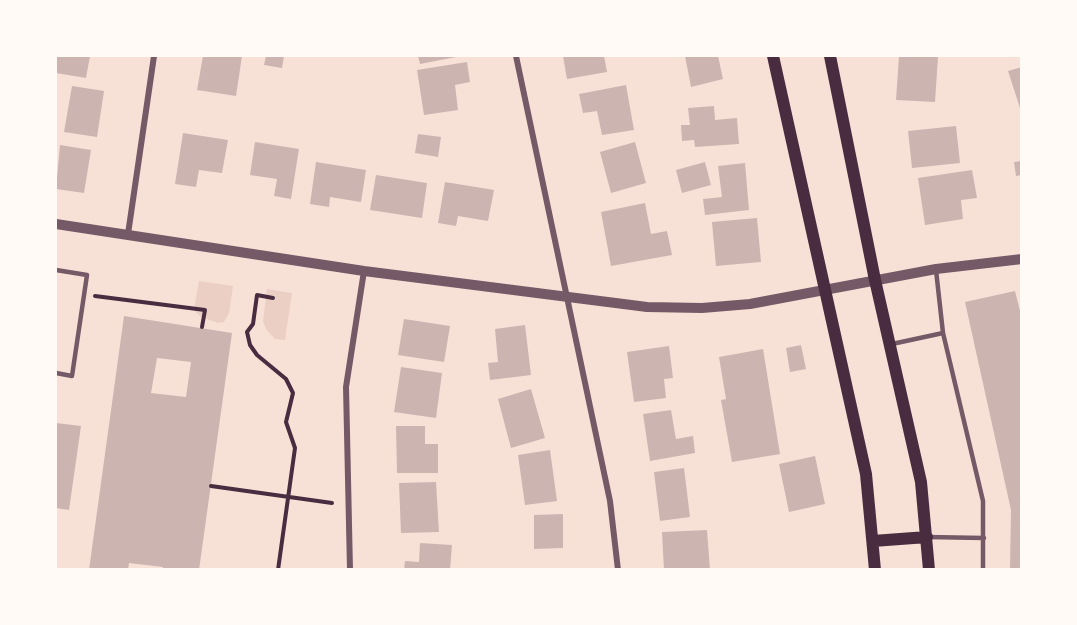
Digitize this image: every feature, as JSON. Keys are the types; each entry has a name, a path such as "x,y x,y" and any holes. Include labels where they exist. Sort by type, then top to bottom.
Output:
{"main road":[{"path":"773,56 823,290 866,474 875,570"},
{"path":"830,56 875,280 921,482 929,570"},
{"path":"873,541 927,537"}],"street":[{"path":"128,234 153,56"},
{"path":"516,56 610,501 618,570"},
{"path":"56,224 364,271 647,307 702,308 750,304 936,269 1022,259"},
{"path":"350,570 346,387 364,271"}],"lane":[{"path":"936,269 943,333 983,501 983,570"},
{"path":"56,270 87,275 72,376 56,373"},
{"path":"890,345 943,333"},
{"path":"927,537 984,538"}],"path":[{"path":"84,295 205,310 202,327"},
{"path":"273,298 257,295 253,324 247,332 250,345 257,355 286,379 293,393 286,422 295,448 278,570"},
{"path":"211,486 332,503"}],"shaded area":[{"path":"199,281 233,286 229,313 224,322 218,323 201,317 194,310"},
{"path":"267,289 292,293 285,340 275,339 266,329 263,321"}],"building":[{"path":"56,56 90,56 86,78 56,73"},
{"path":"203,56 242,56 236,96 197,90"},
{"path":"266,56 284,56 282,68 264,65"},
{"path":"418,56 455,56 456,57 420,64"},
{"path":"563,56 604,56 607,72 567,79"},
{"path":"685,56 718,56 723,79 691,87"},
{"path":"899,56 938,57 935,102 896,100"},
{"path":"467,62 470,82 455,85 458,110 424,115 417,70"},
{"path":"1022,67 1022,111 1021,111 1008,71"},
{"path":"626,85 634,130 602,135 597,111 583,113 579,94"},
{"path":"72,86 104,91 97,137 64,132"},
{"path":"714,106 715,120 737,118 739,144 695,147 694,140 682,141 681,125 690,125 688,108"},
{"path":"956,126 960,163 912,168 908,131"},
{"path":"183,133 228,140 222,173 199,170 196,187 175,184"},
{"path":"418,134 441,137 438,157 415,153"},
{"path":"255,142 299,149 291,199 274,196 277,179 250,175"},
{"path":"635,142 646,183 611,193 600,152"},
{"path":"60,145 91,150 84,193 56,189"},
{"path":"1022,161 1022,175 1016,176 1014,162"},
{"path":"316,162 366,170 361,202 330,197 329,207 310,204"},
{"path":"705,162 711,185 682,193 676,170"},
{"path":"745,163 749,210 705,215 703,199 722,197 718,166"},
{"path":"972,170 977,198 961,200 963,219 925,225 918,178"},
{"path":"376,175 427,183 422,218 370,210"},
{"path":"445,182 494,190 488,221 458,216 456,226 438,223"},
{"path":"645,203 651,234 667,231 672,255 611,266 601,212"},
{"path":"757,218 761,262 716,266 712,222"},
{"path":"1015,291 1022,319 1022,570 1010,570 1011,510 965,302"},
{"path":"124,316 232,333 199,570 162,570 163,567 129,563 128,570 89,570","holes":["157,358 191,362 186,397 151,393"]},
{"path":"404,319 450,326 444,362 398,355"},
{"path":"525,325 531,375 490,380 488,363 498,362 495,329"},
{"path":"801,345 806,369 790,372 786,348"},
{"path":"669,346 673,378 664,379 666,398 634,402 627,352"},
{"path":"763,349 780,454 732,462 721,400 726,399 719,357"},
{"path":"401,367 442,373 436,418 394,412"},
{"path":"531,389 545,438 511,448 498,399"},
{"path":"671,410 676,439 693,436 695,453 650,461 643,414"},
{"path":"56,423 81,426 69,510 56,508"},
{"path":"396,426 425,426 425,444 438,444 438,473 397,473"},
{"path":"550,450 557,501 525,505 518,455"},
{"path":"815,456 825,504 789,512 779,464"},
{"path":"684,468 690,517 660,521 654,472"},
{"path":"436,482 439,532 401,533 399,483"},
{"path":"563,514 563,548 534,549 534,515"},
{"path":"707,530 710,570 664,570 662,532"},
{"path":"420,543 452,545 450,570 404,570 405,561 419,562"}]}
